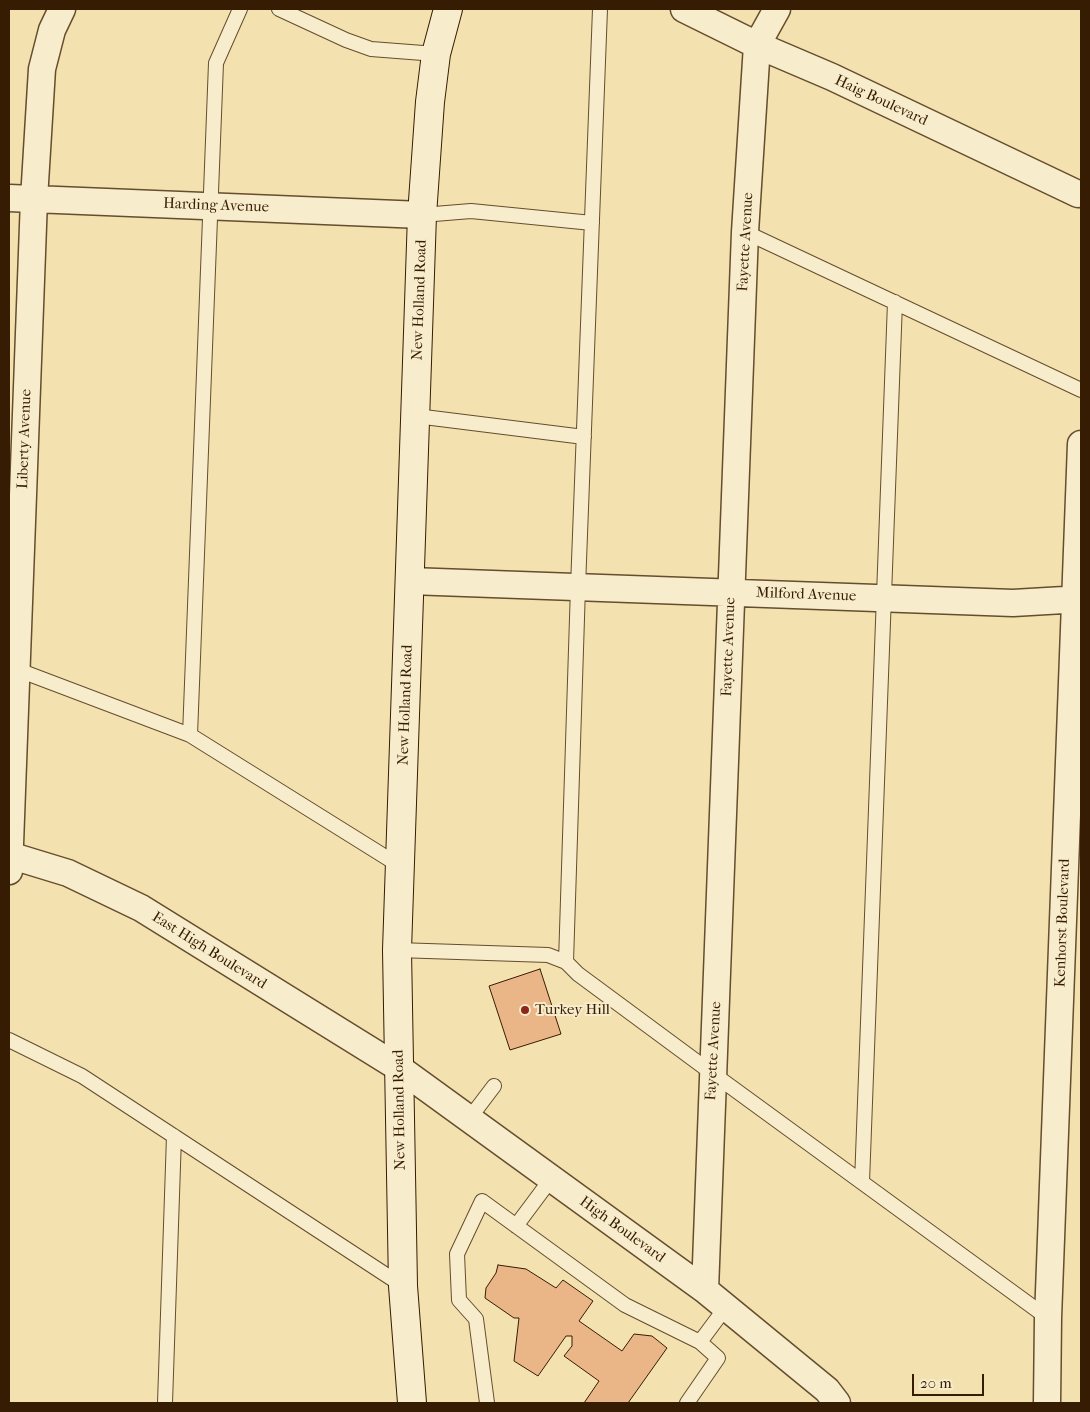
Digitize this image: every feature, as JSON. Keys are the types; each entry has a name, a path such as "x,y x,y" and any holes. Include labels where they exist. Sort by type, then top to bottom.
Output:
{"main road":[{"name":"New Holland Road","path":"412,1403 403,1286 397,950 422,215 430,102 436,54 448,9"}],"street":[{"name":"Liberty Avenue","path":"9,861 21,198 42,69 52,30 62,9"},
{"name":"Haig Boulevard","path":"684,9 832,77 1080,198"},
{"name":"Fayette Avenue","path":"704,1290 745,232 757,44 777,9"},
{"name":"Harding Avenue","path":"21,198 422,215"},
{"name":"Kenhorst Boulevard","path":"1048,1403 1048,1318 1070,1050 1081,444"},
{"name":"Milford Avenue","path":"410,580 1013,603 1078,600"},
{"name":"East High Boulevard","path":"9,861 68,873 141,908 399,1068"},
{"name":"High Boulevard","path":"399,1068 704,1290 827,1390 837,1403"}],"lane":[{"path":"190,735 209,205 216,63 240,9"},
{"path":"279,9 346,40 371,49 436,54"},
{"path":"566,962 600,9"},
{"path":"422,215 471,211 592,223"},
{"path":"745,232 1081,390"},
{"path":"862,1182 883,598 896,302"},
{"path":"416,416 584,437"},
{"path":"12,668 190,735 400,866"},
{"path":"397,950 548,955 566,962 578,974 712,1073 1048,1318"},
{"path":"9,1040 82,1076 403,1286"},
{"path":"469,1119 494,1086"},
{"path":"165,1403 174,1136"},
{"path":"516,1226 551,1179"},
{"path":"487,1403 476,1319 460,1300 457,1254 482,1202 625,1304 700,1342 718,1358 687,1403"},
{"path":"700,1342 726,1307"}],"building":[{"name":"Turkey Hill","path":"540,969 561,1034 510,1050 489,986"},
{"path":"498,1265 526,1269 556,1288 563,1280 593,1301 579,1321 622,1351 634,1334 652,1336 667,1348 628,1403 584,1403 599,1381 564,1356 572,1346 572,1336 566,1336 538,1376 514,1361 519,1318 514,1318 485,1298 486,1288 496,1273"}],"place":[{"name":"Turkey Hill","path":"525,1010"}]}
